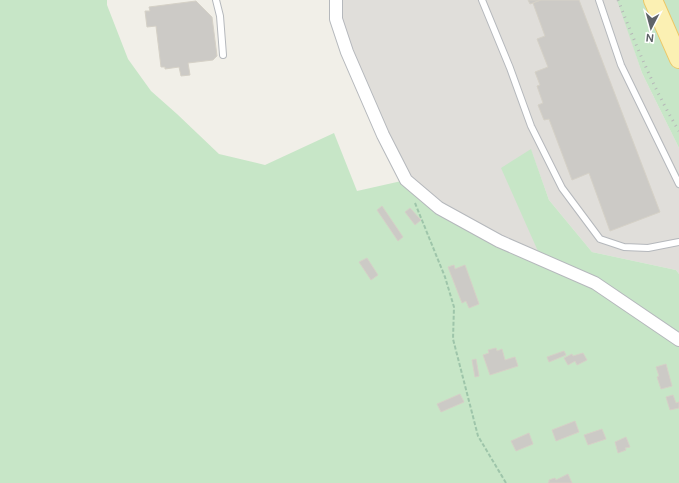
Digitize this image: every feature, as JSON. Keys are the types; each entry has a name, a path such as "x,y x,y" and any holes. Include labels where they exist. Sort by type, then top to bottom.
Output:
{"main road":[{"path":"653,0 679,59"}],"street":[{"path":"336,0 336,19 347,52 383,135 406,180 439,208 499,241 595,283 679,340"}],"lane":[{"path":"216,0 220,16 223,55"},
{"path":"482,0 532,126 562,188 600,238 624,247 648,248 679,242"},
{"path":"599,0 622,65 679,184"}],"path":[{"path":"406,180 445,277 454,306 453,340 478,436 506,483"}],"shaded area":[{"path":"339,0 618,0 642,73 679,148 679,274 676,270 592,252 549,200 531,150 541,259 499,241 406,180 347,52"}],"green space":[{"path":"0,0 107,0 107,5 128,59 151,91 219,154 265,165 334,133 357,191 406,180 439,208 541,258 501,168 531,149 549,200 592,252 676,270 679,274 679,483 0,483"},
{"path":"617,0 679,0 679,148 642,73"}],"building":[{"path":"528,0 541,0 530,4"},
{"path":"541,0 579,0 660,212 610,231 589,173 572,180 549,119 544,120 538,105 543,103 537,86 540,85 535,72 548,67 537,39 545,36 533,3"},
{"path":"196,1 212,17 217,56 213,60 188,63 190,75 181,76 179,67 165,69 165,67 161,67 156,26 147,27 145,11 150,11 149,7"},
{"path":"382,206 403,237 398,241 377,210"},
{"path":"410,208 421,220 415,225 405,212"},
{"path":"367,258 378,275 371,280 359,262"},
{"path":"454,265 455,269 465,265 479,304 469,308 466,301 462,303 448,267"},
{"path":"496,348 497,351 502,349 505,360 515,357 518,366 490,375 483,355 489,353 488,350"},
{"path":"564,351 566,355 549,362 547,357"},
{"path":"583,353 587,360 577,365 575,361 568,365 564,358 572,354 573,356"},
{"path":"476,359 479,376 475,377 472,360"},
{"path":"666,364 672,386 661,389 657,377 659,376 656,367"},
{"path":"460,394 464,402 441,412 437,404"},
{"path":"673,395 676,403 679,402 679,408 670,410 666,397"},
{"path":"575,421 579,432 556,441 552,430"},
{"path":"602,429 606,439 588,445 584,435"},
{"path":"529,433 533,444 516,451 511,441"},
{"path":"626,437 630,447 625,448 626,450 618,453 615,442"},
{"path":"568,474 572,483 548,483 549,480 555,478 556,480"}],"railway":[{"path":"618,0 653,83 679,131"}]}
